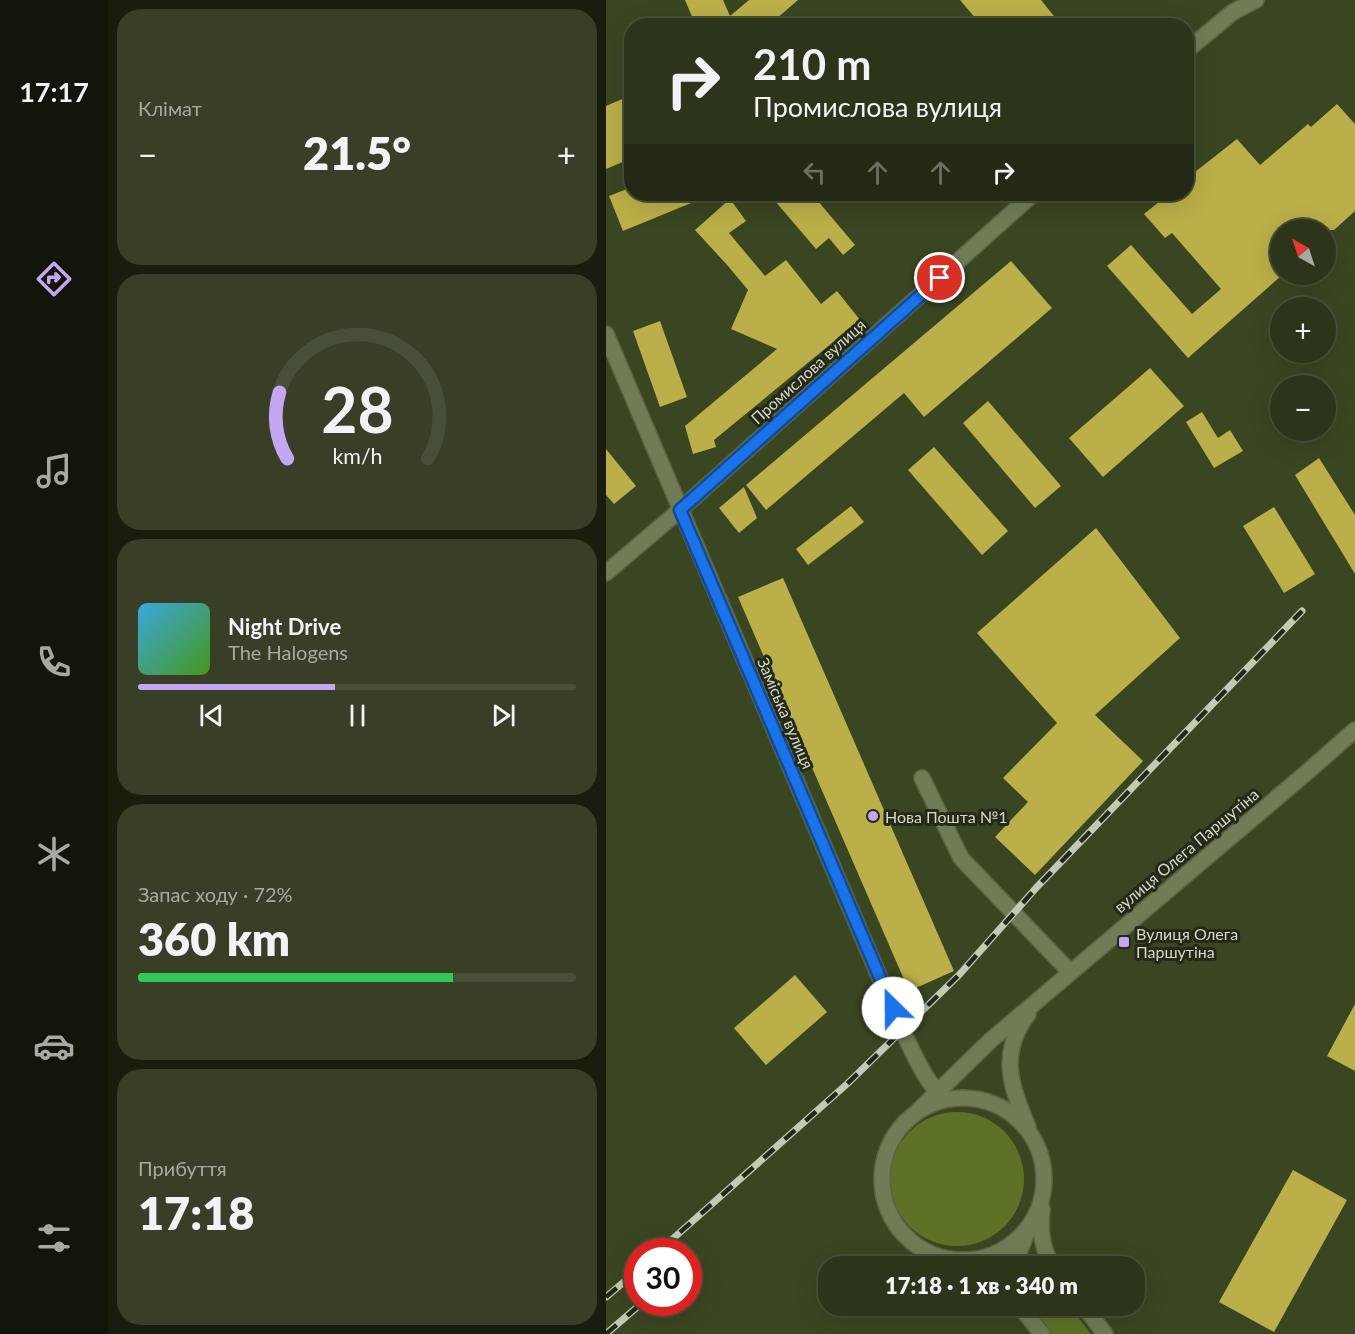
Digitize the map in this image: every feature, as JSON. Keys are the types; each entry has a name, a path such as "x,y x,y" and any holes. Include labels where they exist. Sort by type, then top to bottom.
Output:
{"street":[{"path":"1194,44 1233,12 1256,0"},
{"name":"Промислова вулиця","path":"606,573 680,510 1025,201"},
{"name":"Заміська вулиця","path":"606,334 902,1030 918,1062 941,1095"},
{"name":"вулиця Олега Паршутіна","path":"941,1095 991,1040 1355,730"},
{"path":"922,778 962,858 1070,972"},
{"name":"вулиця Олега Паршутіна","path":"1034,1140 1012,1084 1010,1060 1013,1042 1022,1022 1040,997"},
{"path":"938,1256 918,1247 903,1234 887,1210 881,1181 886,1151 902,1126 919,1110 941,1095 969,1098 995,1105 1017,1119 1034,1140 1041,1156 1044,1183 1041,1228 1048,1256"},
{"path":"1018,1256 1041,1200 1044,1183"},
{"path":"989,1256 1017,1239 1030,1225"},
{"path":"1028,1316 1042,1334"},
{"path":"1091,1316 1105,1334"}],"green space":[{"path":"957,1112 982,1118 1004,1132 1018,1154 1024,1179 1018,1204 1004,1226 982,1240 957,1246 932,1240 910,1226 896,1204 890,1179 896,1154 910,1132 932,1118"},
{"path":"1036,1316 1077,1316 1091,1334 1050,1334"}],"building":[{"path":"685,0 723,0 730,16 749,0 798,0 777,18 693,18"},
{"path":"960,0 1041,0 1056,18 975,18"},
{"path":"624,98 624,161 606,169 606,106"},
{"path":"1337,104 1355,124 1355,211 1336,228 1336,219 1270,219 1271,285 1188,358 1107,266 1131,245 1192,314 1221,289 1172,233 1165,238 1144,214 1160,201 1194,201 1194,173 1237,139 1260,165 1308,124 1311,127"},
{"path":"624,190 624,201 696,201 623,231 609,196"},
{"path":"728,201 731,201 746,221 729,233 765,276 786,260 821,304 837,291 860,320 714,440 716,447 693,454 685,426 777,349 731,329 748,290 695,230"},
{"path":"775,201 818,201 855,245 843,255 829,238 816,249"},
{"path":"1011,261 1052,308 924,417 904,393 766,510 746,485"},
{"path":"660,321 687,397 660,407 633,331"},
{"path":"1150,368 1184,406 1103,477 1069,438"},
{"path":"988,401 1061,486 1035,508 963,423"},
{"path":"1202,412 1218,438 1230,430 1243,451 1214,468 1186,422"},
{"path":"934,447 1008,531 982,555 908,470"},
{"path":"606,449 636,486 614,504 606,495"},
{"path":"1319,458 1355,515 1355,574 1295,475"},
{"path":"744,487 757,518 739,533 719,508"},
{"path":"851,506 864,522 808,565 796,549"},
{"path":"1274,507 1315,574 1284,593 1243,526"},
{"path":"1096,528 1180,638 1095,715 1143,761 1035,875 995,837 1028,802 1003,778 1057,723 977,633"},
{"path":"783,578 954,971 909,991 738,597"},
{"path":"795,975 827,1012 766,1065 734,1028"},
{"path":"1355,1004 1355,1071 1327,1056"},
{"path":"1293,1170 1347,1200 1274,1332 1219,1302"}],"railway":[{"path":"674,1238 847,1084 959,975 1036,888 1302,611"},
{"path":"606,1297 624,1282"},
{"path":"606,1334 627,1316"}],"place":[{"name":"Нова Пошта №1","path":"873,816"},
{"name":"Вулиця Олега Паршутіна","path":"1124,942"}],"route":[{"path":"893,1008 680,510 940,278"}]}
